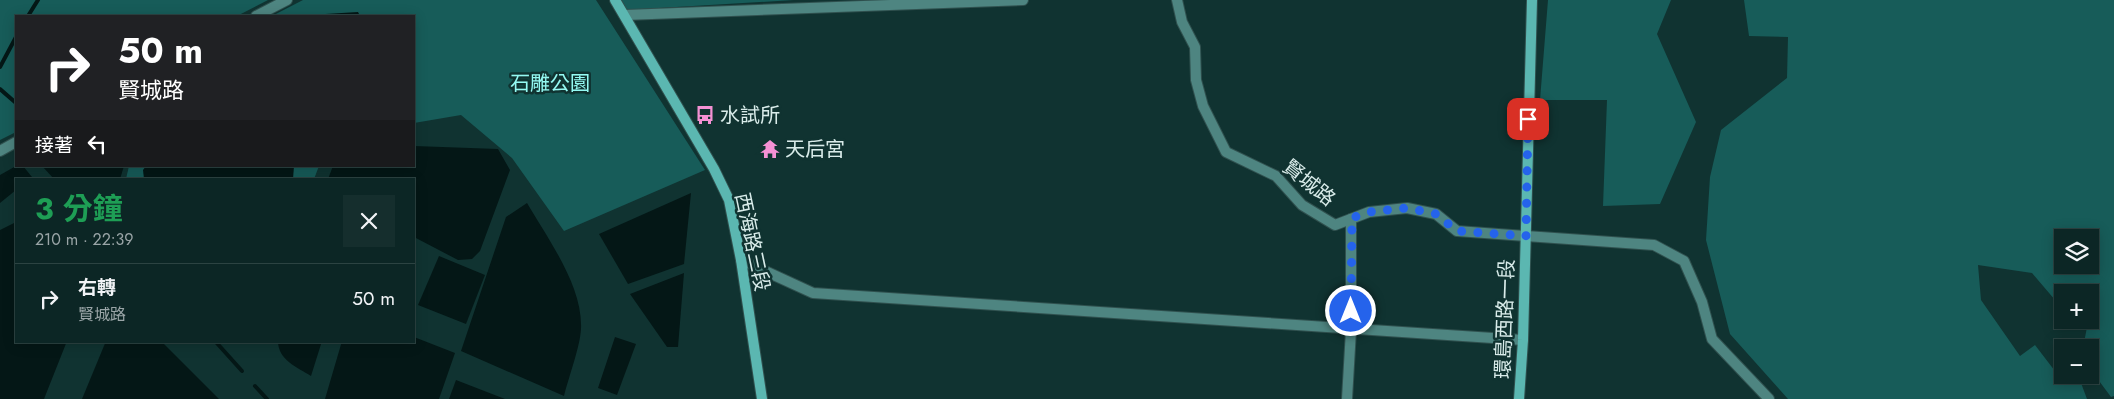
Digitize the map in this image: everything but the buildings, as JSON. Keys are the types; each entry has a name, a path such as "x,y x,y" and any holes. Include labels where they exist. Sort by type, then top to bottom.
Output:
{"main road":[{"name":"西海路三段","path":"615,0 714,169 729,200 741,260 762,399"},
{"name":"環島西路一段","path":"1519,399 1523,340 1532,0"}],"street":[{"path":"258,15 287,0"},
{"path":"625,15 1023,0"},
{"name":"賢城路","path":"1177,0 1182,22 1195,47 1196,80 1202,106 1226,152 1276,176 1302,205 1334,225 1369,212 1407,208 1436,214 1457,231 1654,245 1684,261 1702,302 1712,339 1769,399"},
{"path":"0,151 15,143"},
{"path":"1347,399 1351,330 1352,218"},
{"path":"741,260 813,293 1523,340"}],"green space":[{"path":"0,0 268,0 239,15 15,15 15,132 0,140"},
{"name":"石雕公園","path":"303,0 596,0 705,170 564,231 512,158 461,115 415,123 415,15 274,15"},
{"path":"619,0 794,0 626,10"},
{"path":"1548,0 1671,0 1657,34 1696,122 1660,204 1603,206 1607,100 1540,100"},
{"path":"1744,0 2114,0 2114,396 2111,397 2099,381 2099,339 2085,339 2087,329 2099,329 2099,284 2054,284 2054,299 2032,273 1978,265 1981,300 2020,356 2035,345 2054,370 2054,384 2081,384 2087,399 1788,399 1730,334 1706,240 1710,177 1721,130 1787,78 1788,37 1749,36"},
{"path":"129,167 319,167 314,178 126,178"}],"shaded area":[{"path":"358,12 360,15 309,15"},
{"path":"415,146 498,149 510,170 480,251 472,259 458,260 415,238 415,178 328,178 333,167 415,167"},
{"path":"15,167 24,167 32,177 15,178 15,191 0,203 0,175"},
{"path":"43,167 124,167 120,178 53,178"},
{"path":"145,167 294,167 293,178 144,178 143,170"},
{"path":"691,193 684,264 628,284 599,234"},
{"path":"527,203 563,263 576,296 580,313 580,336 564,396 461,351 506,217"},
{"path":"15,222 15,343 66,343 44,399 0,399 0,230"},
{"path":"439,256 485,275 466,324 418,305"},
{"path":"684,273 678,347 667,347 630,294"},
{"path":"415,337 455,353 439,399 325,399 341,343 415,343"},
{"path":"615,337 636,344 617,395 598,388"},
{"path":"105,343 163,343 219,399 82,399"},
{"path":"278,343 321,343 311,376 289,362 279,348"},
{"path":"456,380 505,399 449,399"}],"waterway":[{"path":"29,15 38,0"},
{"path":"0,67 15,39"},
{"path":"0,89 15,102"},
{"path":"217,343 242,371"},
{"path":"255,386 267,399"}],"place":[{"name":"水試所","path":"705,115"},
{"name":"天后宮","path":"770,149"}],"route":[{"path":"1351,311 1352,218 1369,212 1407,208 1436,214 1457,231 1526,236 1528,119"}]}
